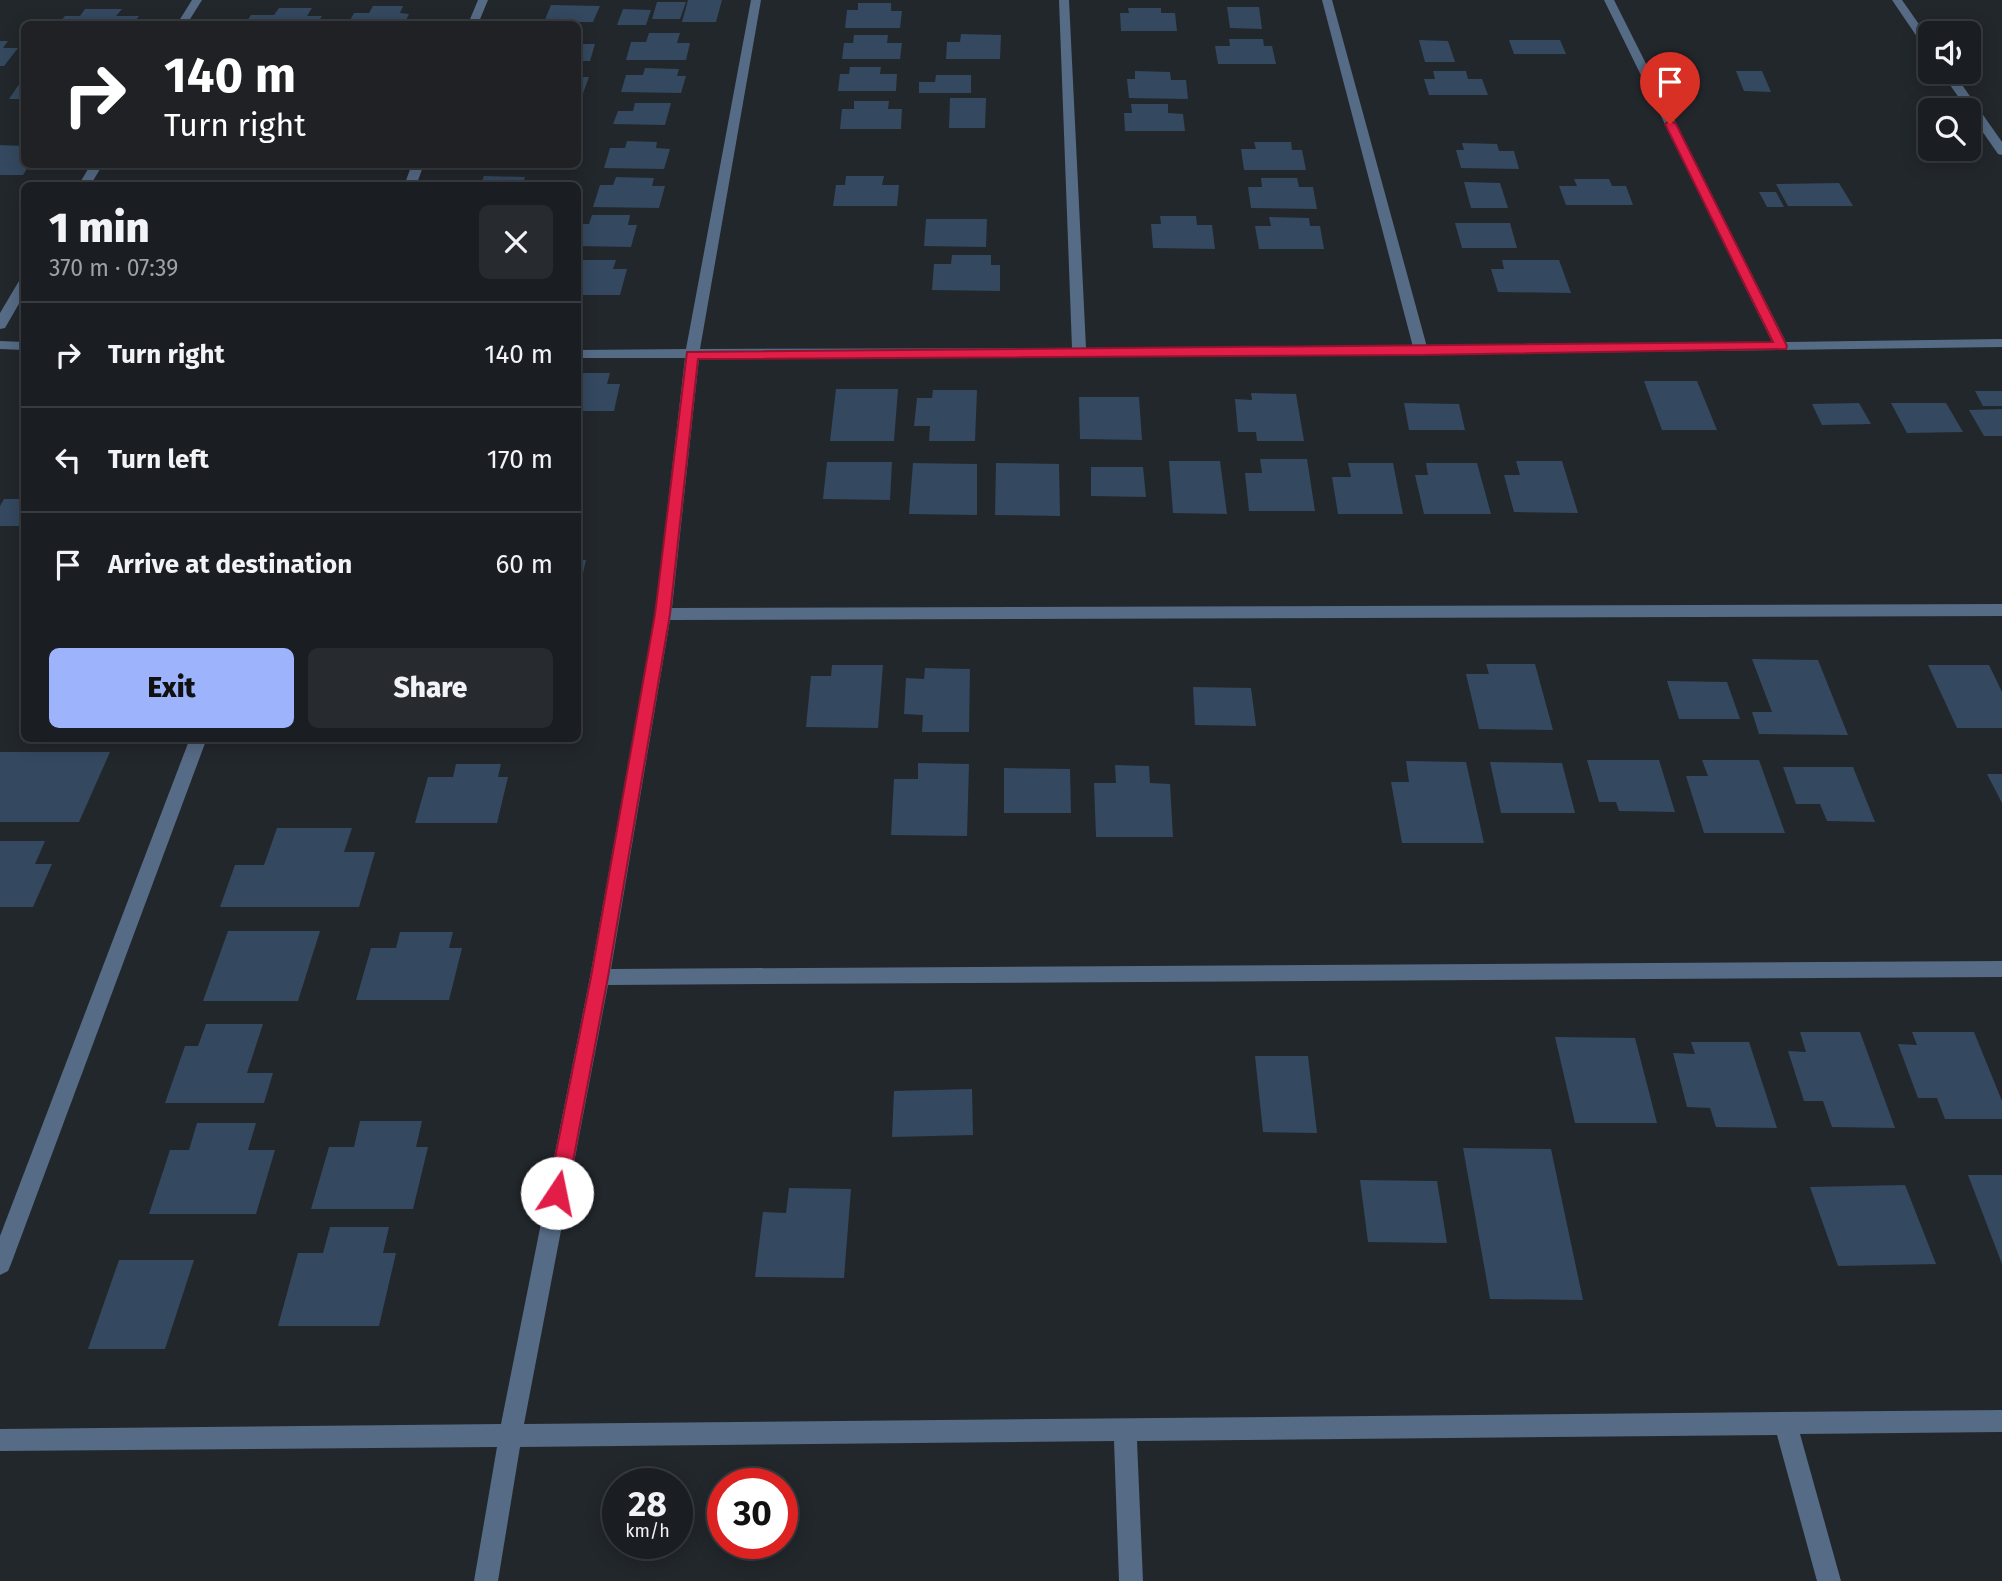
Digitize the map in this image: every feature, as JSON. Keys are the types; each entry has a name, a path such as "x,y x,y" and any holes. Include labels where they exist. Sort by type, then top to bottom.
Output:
{"street":[{"path":"184,21 197,0"},
{"path":"474,21 483,0"},
{"path":"486,1581 510,1436 600,977 663,614 692,355 756,0"},
{"path":"1064,0 1079,351"},
{"path":"1327,0 1421,351"},
{"path":"1609,0 1781,346"},
{"path":"1897,0 1918,31"},
{"path":"1955,84 2002,151"},
{"path":"0,325 21,289"},
{"path":"581,354 1421,351 2002,343"},
{"path":"0,345 21,346"},
{"path":"663,614 2002,610"},
{"path":"0,1264 197,742"},
{"path":"600,977 2002,969"},
{"path":"0,1440 2002,1421"},
{"path":"1784,1423 1829,1581"},
{"path":"1125,1429 1131,1581"}],"building":[{"path":"688,0 722,0 716,22 682,22"},
{"path":"657,2 686,2 680,19 652,19"},
{"path":"858,3 891,3 891,11 902,11 900,28 845,28 847,10 858,10"},
{"path":"551,5 600,6 593,22 544,21"},
{"path":"373,6 403,6 400,13 409,14 406,21 350,21 354,13 369,13"},
{"path":"1227,7 1259,7 1262,29 1230,28"},
{"path":"279,8 312,8 307,16 322,16 319,21 247,21 251,15 274,15"},
{"path":"1128,8 1161,8 1161,13 1175,13 1177,31 1121,31 1120,13 1129,13"},
{"path":"85,9 122,9 116,16 139,16 135,21 61,21 65,16 80,16"},
{"path":"623,9 651,10 646,25 617,25"},
{"path":"649,33 680,33 677,43 690,43 686,60 626,60 631,42 646,42"},
{"path":"961,34 1001,35 1000,59 946,59 947,42 960,42"},
{"path":"854,35 888,35 887,43 902,43 900,59 842,59 844,43 853,43"},
{"path":"1229,39 1263,39 1264,46 1272,46 1276,64 1218,64 1215,46 1230,46"},
{"path":"1419,40 1448,41 1455,62 1425,62"},
{"path":"1509,40 1560,40 1566,54 1514,54"},
{"path":"0,41 8,41 3,48 18,48 4,66 0,66"},
{"path":"581,44 595,44 590,61 581,61"},
{"path":"850,67 881,67 880,74 897,74 896,91 838,91 840,74 849,74"},
{"path":"645,68 679,69 677,76 686,76 681,93 621,92 626,75 643,75"},
{"path":"1135,71 1170,72 1171,80 1186,80 1188,99 1129,98 1127,79 1135,79"},
{"path":"1433,71 1466,71 1468,79 1482,79 1488,95 1429,95 1424,79 1435,79"},
{"path":"1736,71 1762,71 1771,92 1744,91"},
{"path":"936,75 971,75 971,93 919,93 919,82 935,82"},
{"path":"581,77 589,77 582,96"},
{"path":"21,81 21,99 9,99"},
{"path":"950,98 986,98 985,128 949,128"},
{"path":"854,101 889,101 888,109 902,109 901,129 840,129 842,109 854,109"},
{"path":"635,103 671,103 665,125 613,124 618,111 633,111"},
{"path":"1131,104 1168,104 1168,113 1183,114 1185,131 1125,131 1124,113 1132,113"},
{"path":"627,141 657,142 656,148 670,149 664,169 604,168 610,148 625,148"},
{"path":"1254,142 1291,142 1292,150 1302,150 1306,170 1244,170 1241,149 1256,149"},
{"path":"1462,143 1497,144 1499,151 1514,151 1519,169 1461,168 1456,150 1464,150"},
{"path":"0,145 21,146 21,168 27,168 23,175 0,175"},
{"path":"484,176 525,177 523,182 482,182"},
{"path":"846,176 884,176 882,185 899,185 897,206 833,206 836,185 845,185"},
{"path":"616,177 654,178 652,186 665,186 659,208 593,207 600,185 613,185"},
{"path":"1261,178 1297,178 1299,187 1313,187 1317,209 1251,208 1248,187 1262,187"},
{"path":"1574,179 1609,179 1612,186 1626,186 1633,205 1566,205 1559,186 1577,186"},
{"path":"286,180 322,180 321,182 285,182"},
{"path":"1464,182 1500,183 1508,208 1471,208"},
{"path":"1839,183 1853,206 1788,206 1776,184"},
{"path":"1759,192 1776,192 1784,207 1767,207"},
{"path":"592,215 630,215 628,225 637,225 631,247 581,246 581,224 589,224"},
{"path":"1160,216 1196,216 1197,225 1212,225 1215,249 1153,248 1151,224 1161,224"},
{"path":"1269,217 1309,218 1310,226 1320,226 1324,249 1259,249 1255,226 1271,226"},
{"path":"926,219 987,219 986,247 924,246"},
{"path":"1455,223 1510,223 1517,248 1462,248"},
{"path":"952,255 991,255 991,265 1000,265 1000,291 932,290 934,264 951,264"},
{"path":"581,260 616,260 613,269 627,269 620,295 581,295"},
{"path":"1502,260 1559,260 1571,293 1498,292 1491,269 1504,269"},
{"path":"581,373 610,373 607,384 620,384 614,411 581,411"},
{"path":"1644,381 1697,381 1717,430 1662,430"},
{"path":"836,389 898,389 894,441 830,441"},
{"path":"933,390 977,390 975,441 929,441 930,426 914,426 917,398 932,398"},
{"path":"1975,391 2002,391 2002,406 1983,406"},
{"path":"1251,393 1296,394 1304,441 1257,441 1256,432 1238,432 1235,399 1252,400"},
{"path":"1079,397 1139,397 1142,440 1080,439"},
{"path":"1404,403 1459,404 1465,430 1409,430"},
{"path":"1859,403 1871,424 1822,425 1812,404"},
{"path":"1891,403 1946,403 1963,432 1907,433"},
{"path":"2002,409 2002,436 1984,436 1969,410"},
{"path":"1260,459 1307,459 1315,511 1249,511 1245,473 1262,473"},
{"path":"1169,461 1220,461 1227,514 1173,513"},
{"path":"1516,461 1562,461 1578,513 1514,512 1504,475 1520,475"},
{"path":"827,462 892,462 890,500 823,499"},
{"path":"913,463 977,464 977,515 909,514"},
{"path":"996,463 1059,464 1060,516 995,515"},
{"path":"1348,463 1393,463 1403,514 1338,514 1332,477 1351,477"},
{"path":"1426,463 1477,463 1491,514 1424,514 1415,475 1428,475"},
{"path":"1091,467 1143,467 1146,497 1091,496"},
{"path":"4,499 21,499 21,526 0,526 0,506"},
{"path":"581,560 586,560 581,582"},
{"path":"1752,659 1818,660 1848,735 1759,734 1752,712 1772,712"},
{"path":"1486,664 1535,664 1553,730 1479,729 1466,674 1489,674"},
{"path":"832,665 883,665 878,728 806,727 811,676 831,676"},
{"path":"1928,665 1989,665 2002,692 2002,728 1957,728"},
{"path":"925,668 970,669 969,732 922,732 923,715 904,714 906,678 924,679"},
{"path":"1667,681 1727,682 1740,719 1679,719"},
{"path":"1193,687 1251,688 1256,726 1195,725"},
{"path":"0,752 110,752 79,822 0,822"},
{"path":"1587,760 1659,760 1675,812 1619,811 1616,802 1599,802"},
{"path":"1702,760 1759,760 1785,833 1704,833 1686,776 1708,776"},
{"path":"1406,761 1466,762 1484,843 1402,843 1391,782 1409,782"},
{"path":"1490,762 1562,763 1575,813 1501,813"},
{"path":"918,763 969,764 967,836 891,835 894,779 918,779"},
{"path":"456,764 501,764 498,777 508,777 497,823 415,823 428,777 453,777"},
{"path":"1115,765 1149,766 1150,783 1170,784 1173,837 1096,837 1094,783 1116,783"},
{"path":"1783,767 1853,767 1875,822 1827,821 1820,804 1796,804"},
{"path":"1004,768 1070,769 1071,813 1004,813"},
{"path":"1987,774 2002,774 2002,803"},
{"path":"277,828 352,828 344,852 375,852 359,907 220,907 235,865 264,865"},
{"path":"0,841 45,841 35,864 52,864 33,907 0,907"},
{"path":"228,931 320,931 298,1001 203,1001"},
{"path":"400,932 453,932 449,948 462,948 449,1000 356,1000 371,948 396,948"},
{"path":"206,1024 263,1024 247,1073 273,1073 264,1103 165,1103 185,1046 198,1046"},
{"path":"1800,1032 1860,1032 1895,1128 1832,1127 1823,1101 1804,1101 1788,1051 1806,1052"},
{"path":"1912,1032 1974,1032 2002,1101 2002,1119 1945,1119 1937,1098 1918,1098 1898,1044 1917,1045"},
{"path":"1555,1037 1635,1038 1657,1123 1575,1123"},
{"path":"1691,1042 1749,1042 1777,1128 1716,1127 1710,1108 1687,1107 1673,1053 1695,1054"},
{"path":"1255,1056 1308,1056 1317,1133 1263,1132"},
{"path":"972,1089 973,1135 892,1137 894,1091"},
{"path":"360,1121 422,1121 416,1147 428,1147 413,1209 311,1209 329,1147 354,1147"},
{"path":"197,1123 256,1123 248,1150 275,1150 256,1214 149,1214 170,1150 189,1150"},
{"path":"1463,1148 1551,1149 1583,1300 1490,1299"},
{"path":"1968,1175 2002,1175 2002,1264"},
{"path":"1360,1180 1437,1181 1447,1243 1368,1242"},
{"path":"1905,1185 1936,1264 1838,1266 1810,1187"},
{"path":"789,1188 851,1189 844,1278 755,1277 763,1212 786,1213"},
{"path":"330,1227 389,1227 383,1253 396,1253 379,1326 278,1326 298,1253 323,1253"},
{"path":"119,1260 194,1260 165,1349 88,1349"}],"route":[{"path":"557,1193 600,977 663,614 692,355 1781,346 1670,124"}]}
